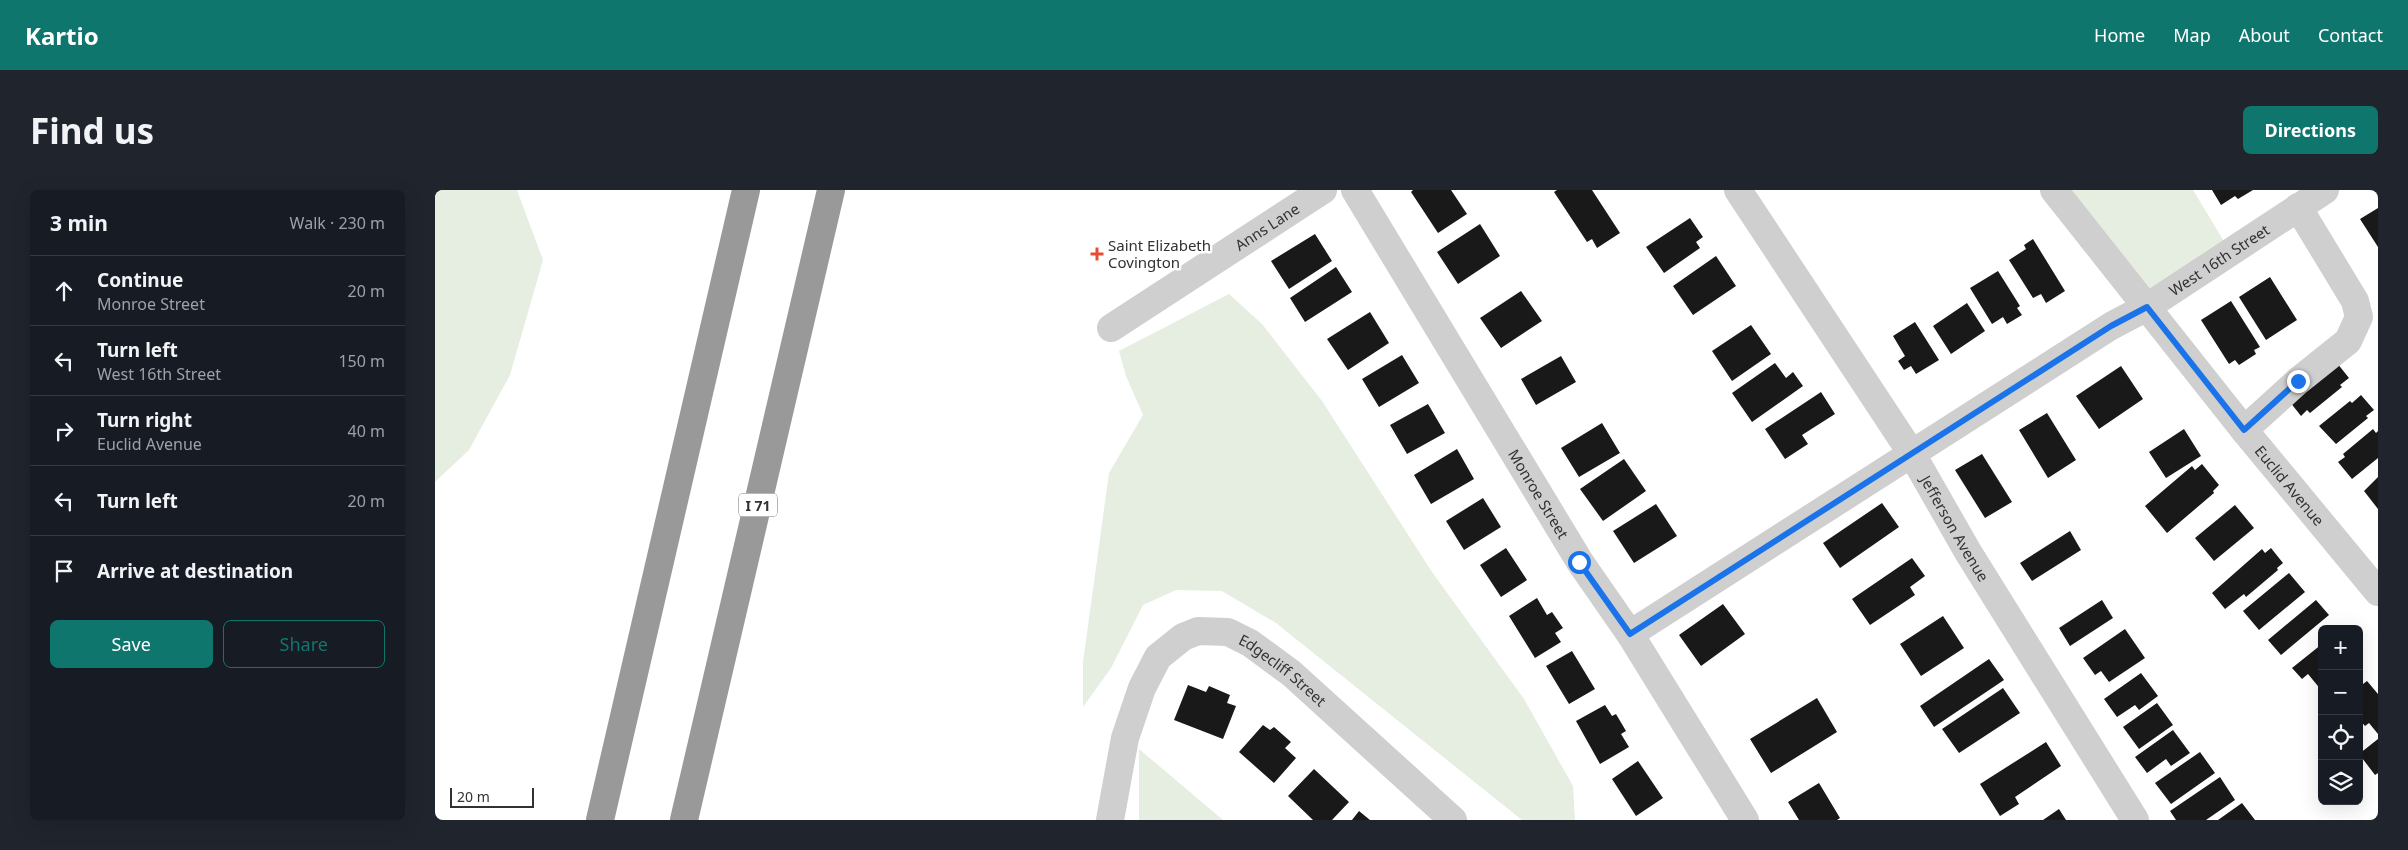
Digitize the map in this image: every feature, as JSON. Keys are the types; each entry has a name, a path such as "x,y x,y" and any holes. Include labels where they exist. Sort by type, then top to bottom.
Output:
{"highway":[{"path":"600,820 746,190"},
{"name":"I 71","path":"684,820 831,190"}],"street":[{"name":"Anns Lane","path":"1111,328 1323,190"},
{"name":"Monroe Street","path":"1355,190 1579,562 1630,634 1745,820"},
{"name":"Jefferson Avenue","path":"1738,190 1913,454 1968,552 2135,820"},
{"name":"Euclid Avenue","path":"2054,190 2244,430 2378,592"},
{"name":"West 16th Street","path":"1630,634 2111,326 2147,307 2325,190"},
{"path":"2244,430 2369,321 2298,207"},
{"name":"Edgecliff Street","path":"1109,820 1125,738 1141,688 1158,657 1183,637 1198,631 1229,632 1251,643 1291,673 1453,820"}],"shaded area":[{"path":"435,190 517,190 543,260 510,375 469,450 435,482"},
{"path":"2054,190 2193,190 2231,253 2147,307"},
{"path":"1229,294 1262,324 1322,401 1432,572 1524,699 1573,786 1575,820 1522,820 1276,623 1222,591 1176,590 1143,605 1111,668 1083,707 1083,662 1109,473 1143,415 1126,376 1119,351"},
{"path":"1139,749 1223,820 1139,820"}],"building":[{"path":"1413,190 1451,190 1467,214 1438,233 1411,192"},
{"path":"1557,190 1592,190 1620,233 1597,248 1592,239 1587,242 1554,192"},
{"path":"2212,190 2253,190 2238,199 2235,196 2221,205"},
{"path":"2378,208 2378,247 2360,219"},
{"path":"1690,218 1703,237 1696,242 1700,248 1664,273 1646,247"},
{"path":"1480,224 1500,256 1458,284 1437,252"},
{"path":"1315,234 1332,261 1289,289 1271,261"},
{"path":"2033,239 2065,291 2046,303 2041,294 2033,298 2009,260 2026,249 2024,245"},
{"path":"1716,256 1736,286 1693,315 1673,286"},
{"path":"1336,267 1352,292 1305,322 1290,298"},
{"path":"1998,271 2020,306 2017,308 2022,315 2007,324 2003,317 1992,324 1970,288"},
{"path":"2270,277 2297,320 2266,340 2239,297"},
{"path":"1521,291 1542,321 1501,348 1480,318"},
{"path":"2231,301 2260,347 2254,350 2256,354 2239,365 2235,360 2229,364 2201,320"},
{"path":"1967,303 1985,331 1951,354 1933,326"},
{"path":"1370,312 1389,343 1348,370 1327,339"},
{"path":"1915,322 1939,360 1916,374 1911,366 1904,370 1898,361 1905,356 1893,336"},
{"path":"1751,325 1771,354 1732,381 1712,351"},
{"path":"1402,355 1419,383 1379,407 1362,379"},
{"path":"1561,356 1576,382 1536,405 1521,379"},
{"path":"1775,363 1786,378 1793,372 1803,386 1752,422 1732,393"},
{"path":"2337,363 2349,378 2340,385 2342,387 2310,413 2307,410 2301,416 2290,402"},
{"path":"2121,366 2143,399 2099,429 2076,396"},
{"path":"1821,392 1835,414 1802,435 1808,444 1785,459 1765,429"},
{"path":"2361,395 2374,410 2366,416 2368,418 2336,444 2319,426 2350,401 2352,403"},
{"path":"1428,404 1445,433 1407,454 1390,425"},
{"path":"2047,413 2076,460 2048,478 2019,430"},
{"path":"1602,423 1620,453 1579,477 1561,448"},
{"path":"2184,429 2201,456 2166,478 2149,452"},
{"path":"2373,429 2376,433 2378,431 2378,458 2352,479 2338,462 2345,457 2343,454"},
{"path":"1457,449 1474,479 1431,504 1414,475"},
{"path":"1982,454 2012,502 1985,518 1955,470"},
{"path":"1624,459 1646,491 1603,521 1580,489"},
{"path":"2202,464 2219,485 2213,491 2214,493 2167,533 2145,506 2192,466 2195,470"},
{"path":"2378,477 2378,509 2364,491"},
{"path":"1483,498 1501,527 1464,550 1446,521"},
{"path":"1882,503 1899,527 1840,568 1823,543"},
{"path":"1656,504 1677,536 1634,563 1613,531"},
{"path":"2235,505 2254,528 2214,561 2195,538"},
{"path":"2070,531 2081,550 2032,581 2020,563"},
{"path":"1506,548 1527,580 1501,597 1480,565"},
{"path":"2271,548 2283,563 2277,568 2278,570 2246,597 2244,594 2225,609 2212,593 2262,549 2265,553"},
{"path":"1912,558 1925,576 1910,587 1915,595 1870,625 1852,599"},
{"path":"2289,573 2305,592 2259,630 2243,611"},
{"path":"1537,598 1547,615 1552,612 1563,628 1555,633 1561,642 1535,658 1509,616"},
{"path":"2102,600 2113,618 2070,646 2059,628"},
{"path":"2316,600 2329,615 2281,655 2268,640"},
{"path":"1723,604 1745,634 1701,666 1679,635"},
{"path":"1943,616 1964,648 1921,676 1900,644"},
{"path":"2125,629 2145,658 2109,682 2101,671 2095,675 2083,658"},
{"path":"2318,647 2318,686 2308,674 2302,679 2292,668"},
{"path":"1572,651 1595,689 1569,704 1546,666"},
{"path":"1989,659 2004,680 1934,727 1920,706"},
{"path":"2141,673 2158,696 2139,710 2135,705 2117,717 2104,699"},
{"path":"2367,681 2378,694 2378,734 2369,723 2365,726 2363,724 2363,684"},
{"path":"1188,685 1206,692 1209,686 1230,695 1227,703 1236,706 1223,739 1174,720"},
{"path":"2003,688 2020,713 1959,753 1942,729"},
{"path":"1817,698 1837,732 1771,773 1750,739"},
{"path":"2157,703 2173,725 2139,749 2123,727"},
{"path":"1605,705 1612,716 1616,714 1626,731 1621,734 1629,747 1600,764 1576,721"},
{"path":"1263,725 1270,730 1274,727 1291,742 1285,748 1296,758 1274,783 1239,752"},
{"path":"2173,730 2190,753 2171,766 2166,759 2147,773 2135,757"},
{"path":"2378,739 2378,773 2375,775 2363,759 2363,751"},
{"path":"2046,742 2061,766 2015,797 2019,804 2000,816 1980,784"},
{"path":"2200,752 2215,773 2171,804 2155,783"},
{"path":"1638,761 1663,798 1636,816 1612,779"},
{"path":"1314,769 1349,802 1332,820 1313,820 1288,796"},
{"path":"2220,777 2235,800 2206,820 2176,820 2170,811"},
{"path":"1819,783 1840,818 1837,820 1799,820 1788,802"},
{"path":"2242,803 2255,820 2218,820"},
{"path":"2059,809 2066,820 2043,820"},
{"path":"1359,811 1370,820 1352,820"}],"place":[{"name":"Saint Elizabeth Covington","path":"1097,254"}],"route":[{"path":"1579,562 1630,634 2111,326 2147,307 2244,430 2298,381"}]}
